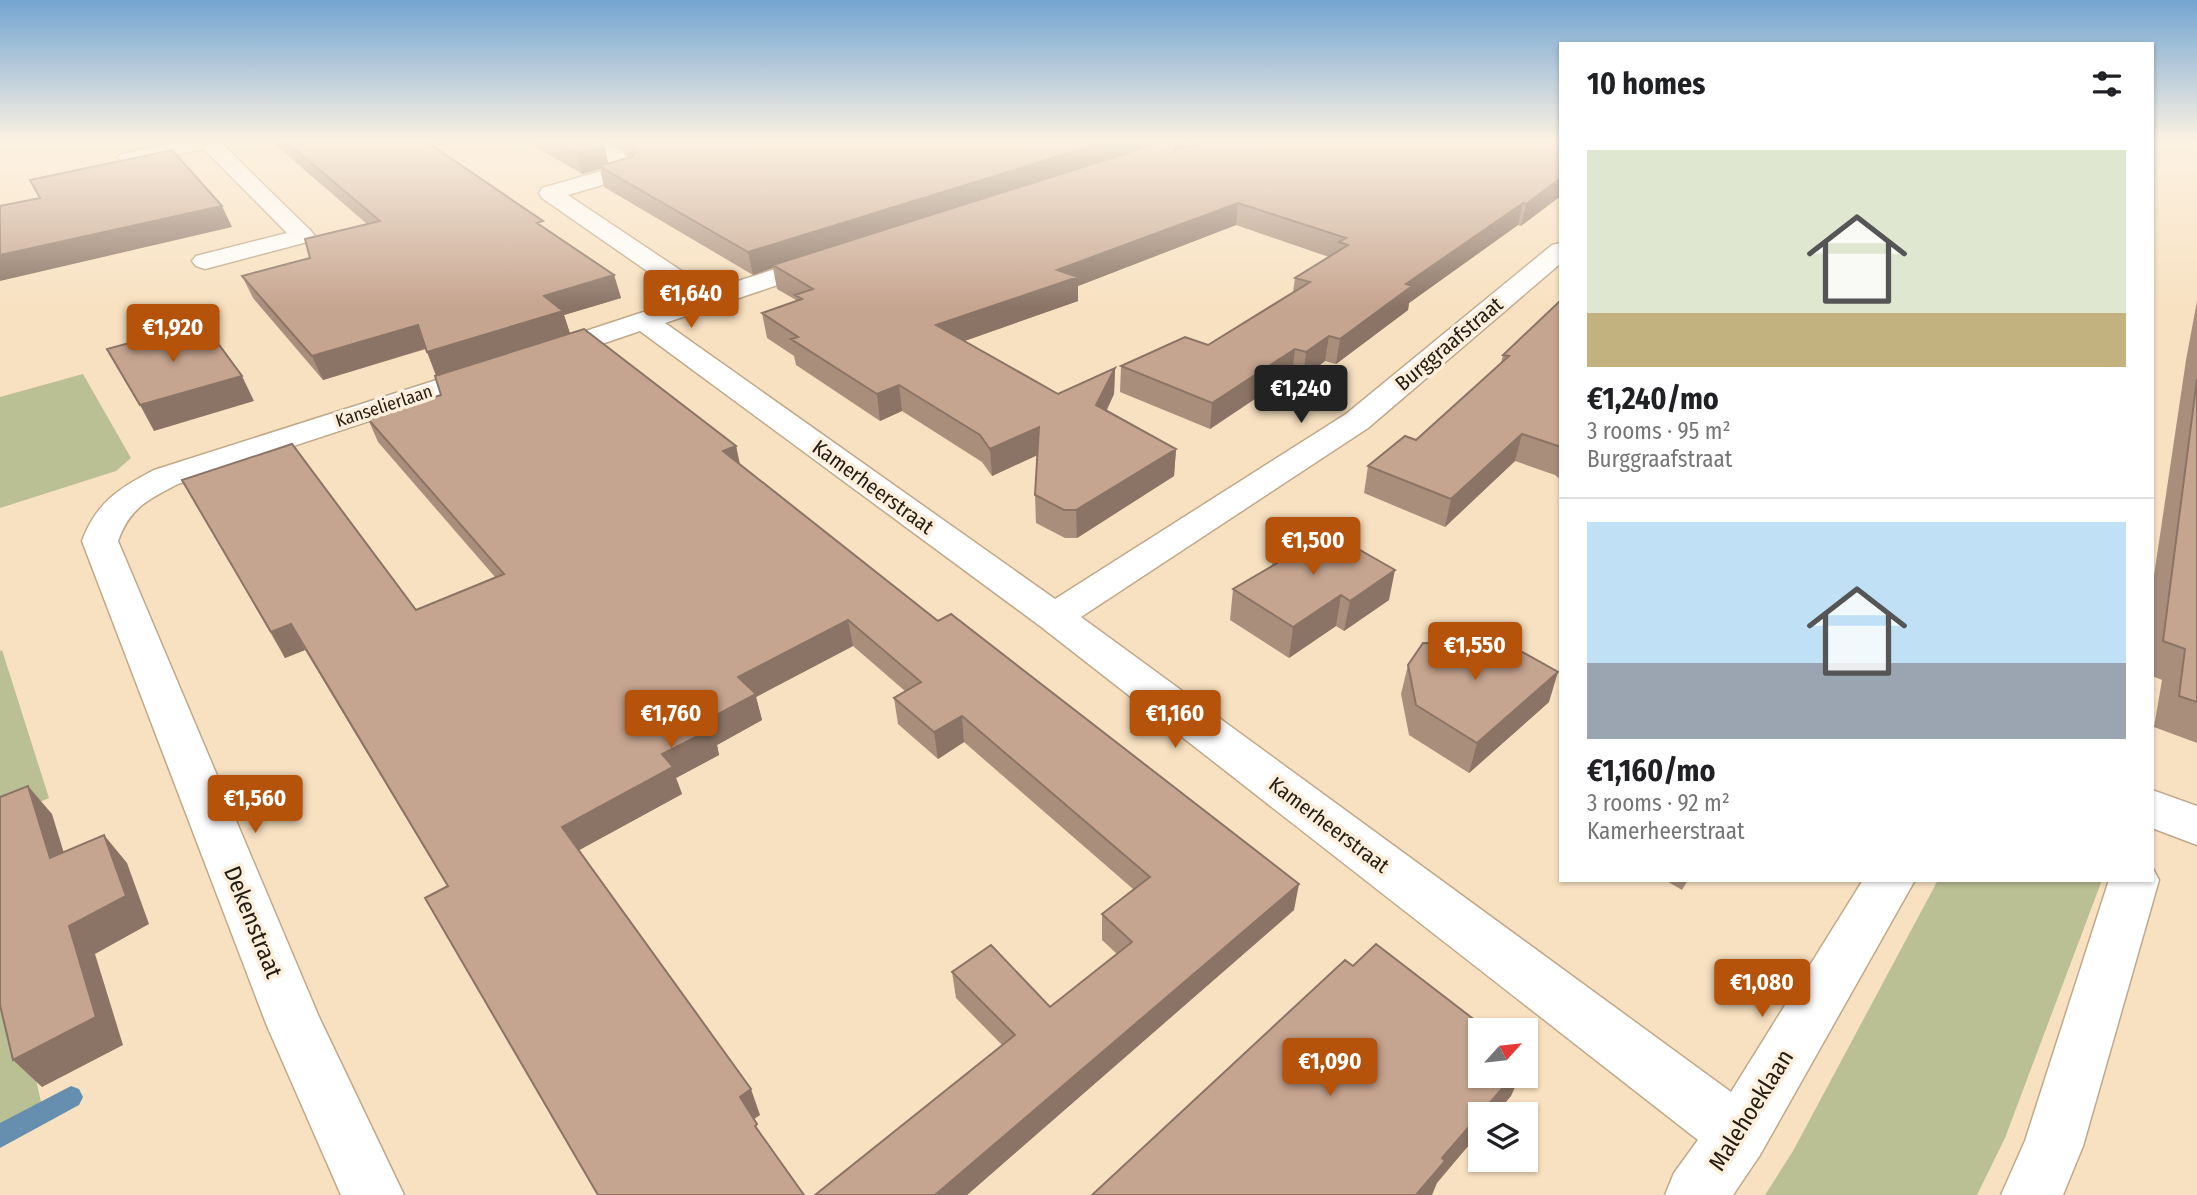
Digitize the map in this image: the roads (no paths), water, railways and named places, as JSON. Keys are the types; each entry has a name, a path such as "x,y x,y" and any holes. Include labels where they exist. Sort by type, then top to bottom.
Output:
{"street":[{"path":"205,261 303,236 266,196"},
{"path":"554,196 705,299"},
{"name":"Burggraafstraat","path":"1054,617 1357,421 1559,252"},
{"name":"Kanselierlaan","path":"166,477 849,253"},
{"name":"Kamerheerstraat","path":"644,321 1054,617 1739,1134"},
{"name":"Dekenstraat","path":"166,477 124,500 107,517 100,541 295,1026 373,1195"},
{"name":"Malehoeklaan","path":"1696,1195 1739,1134 1889,882"},
{"path":"2032,1195 2053,1146 2133,882"}],"waterway":[{"path":"0,1136 71,1097"}]}
